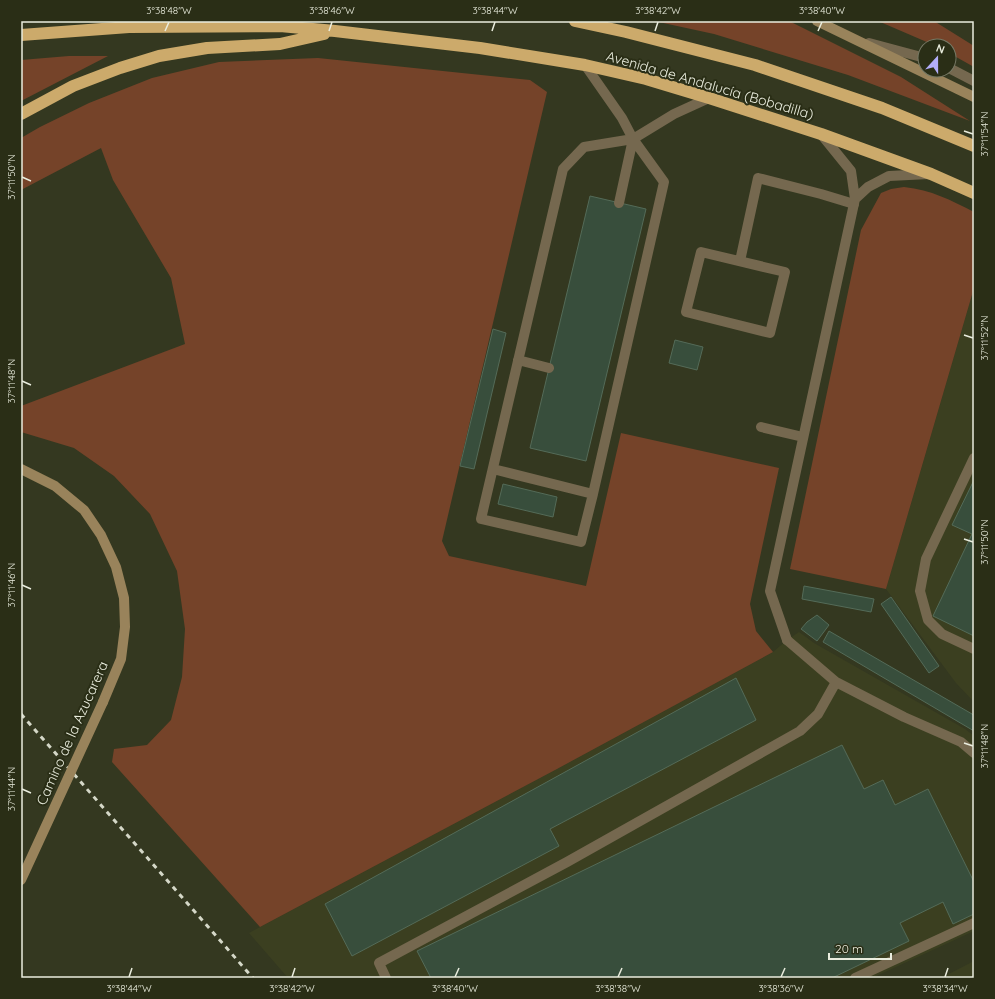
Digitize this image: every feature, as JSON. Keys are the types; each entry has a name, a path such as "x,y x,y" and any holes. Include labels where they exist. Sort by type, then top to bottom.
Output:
{"highway":[{"name":"Avenida de Andalucía (Bobadilla)","path":"575,21 626,32 756,65 882,108 974,146"},
{"name":"Avenida de Andalucía (Bobadilla)","path":"21,35 129,27 280,26 480,48 585,65 646,79 821,134 931,174 974,193"},
{"path":"21,114 73,86 120,68 159,56 207,48 280,44 335,31"}],"street":[{"path":"817,21 974,98"},
{"path":"856,40 917,56"},
{"path":"585,65 622,118 632,139 664,182 593,494 581,542 481,518 563,169 584,147 632,139 674,114 709,98"},
{"path":"957,72 974,82"},
{"path":"821,134 851,171 855,202 770,591 787,640 836,682 904,717 961,742 974,753"},
{"path":"619,203 632,139"},
{"path":"855,202 868,187 890,176 931,174"},
{"path":"740,261 758,178 855,202"},
{"path":"701,252 740,261 785,272 770,333 686,312 701,252"},
{"path":"518,360 549,368"},
{"path":"761,427 803,437"},
{"path":"974,458 926,559 920,591 928,620 942,634 974,649"},
{"name":"Camino de la Azucarera","path":"21,469 55,486 84,510 102,535 116,567 124,598 125,627 121,659 103,702 21,880"},
{"path":"493,469 593,494"},
{"path":"386,978 379,963 567,862 800,731 818,714 836,682"},
{"path":"856,978 974,923"}],"shaded area":[{"path":"654,21 789,21 901,77 970,121 848,75 714,34"},
{"path":"878,21 934,21 974,46 974,67 957,57 957,38 917,38"},
{"path":"69,56 108,56 21,101 21,60"},
{"path":"318,58 530,80 547,92 442,541 449,556 586,586 621,433 779,468 750,604 756,631 773,652 260,927 112,762 114,749 147,745 171,720 182,677 185,629 177,571 150,514 114,476 74,448 21,432 21,406 185,344 171,278 113,180 101,148 21,190 21,138 89,103 152,78 219,62"},
{"path":"904,187 932,193 974,212 974,288 886,589 790,569 861,230 881,193 891,189"},
{"path":"974,288 974,702 956,683 886,589"},
{"path":"799,632 814,643 965,729 974,736 974,931 872,978 288,978 249,933 773,652"},
{"path":"974,961 974,978 941,978"}],"building":[{"path":"590,196 646,209 586,461 530,448"},
{"path":"493,329 506,333 474,469 460,466"},
{"path":"675,340 703,347 697,370 669,363"},
{"path":"974,480 974,636 933,616 972,534 952,525"},
{"path":"503,484 557,497 553,517 498,504"},
{"path":"804,586 874,599 871,612 802,599"},
{"path":"891,597 939,666 929,673 881,604"},
{"path":"817,615 829,625 817,641 801,629 807,622"},
{"path":"829,631 972,714 974,716 974,731 823,642"},
{"path":"736,678 756,720 550,829 559,846 352,956 325,904"},
{"path":"842,745 864,789 883,780 895,805 928,789 974,882 974,914 953,924 943,902 900,923 909,941 832,978 431,978 417,951"}],"railway":[{"path":"21,714 253,978"}]}
